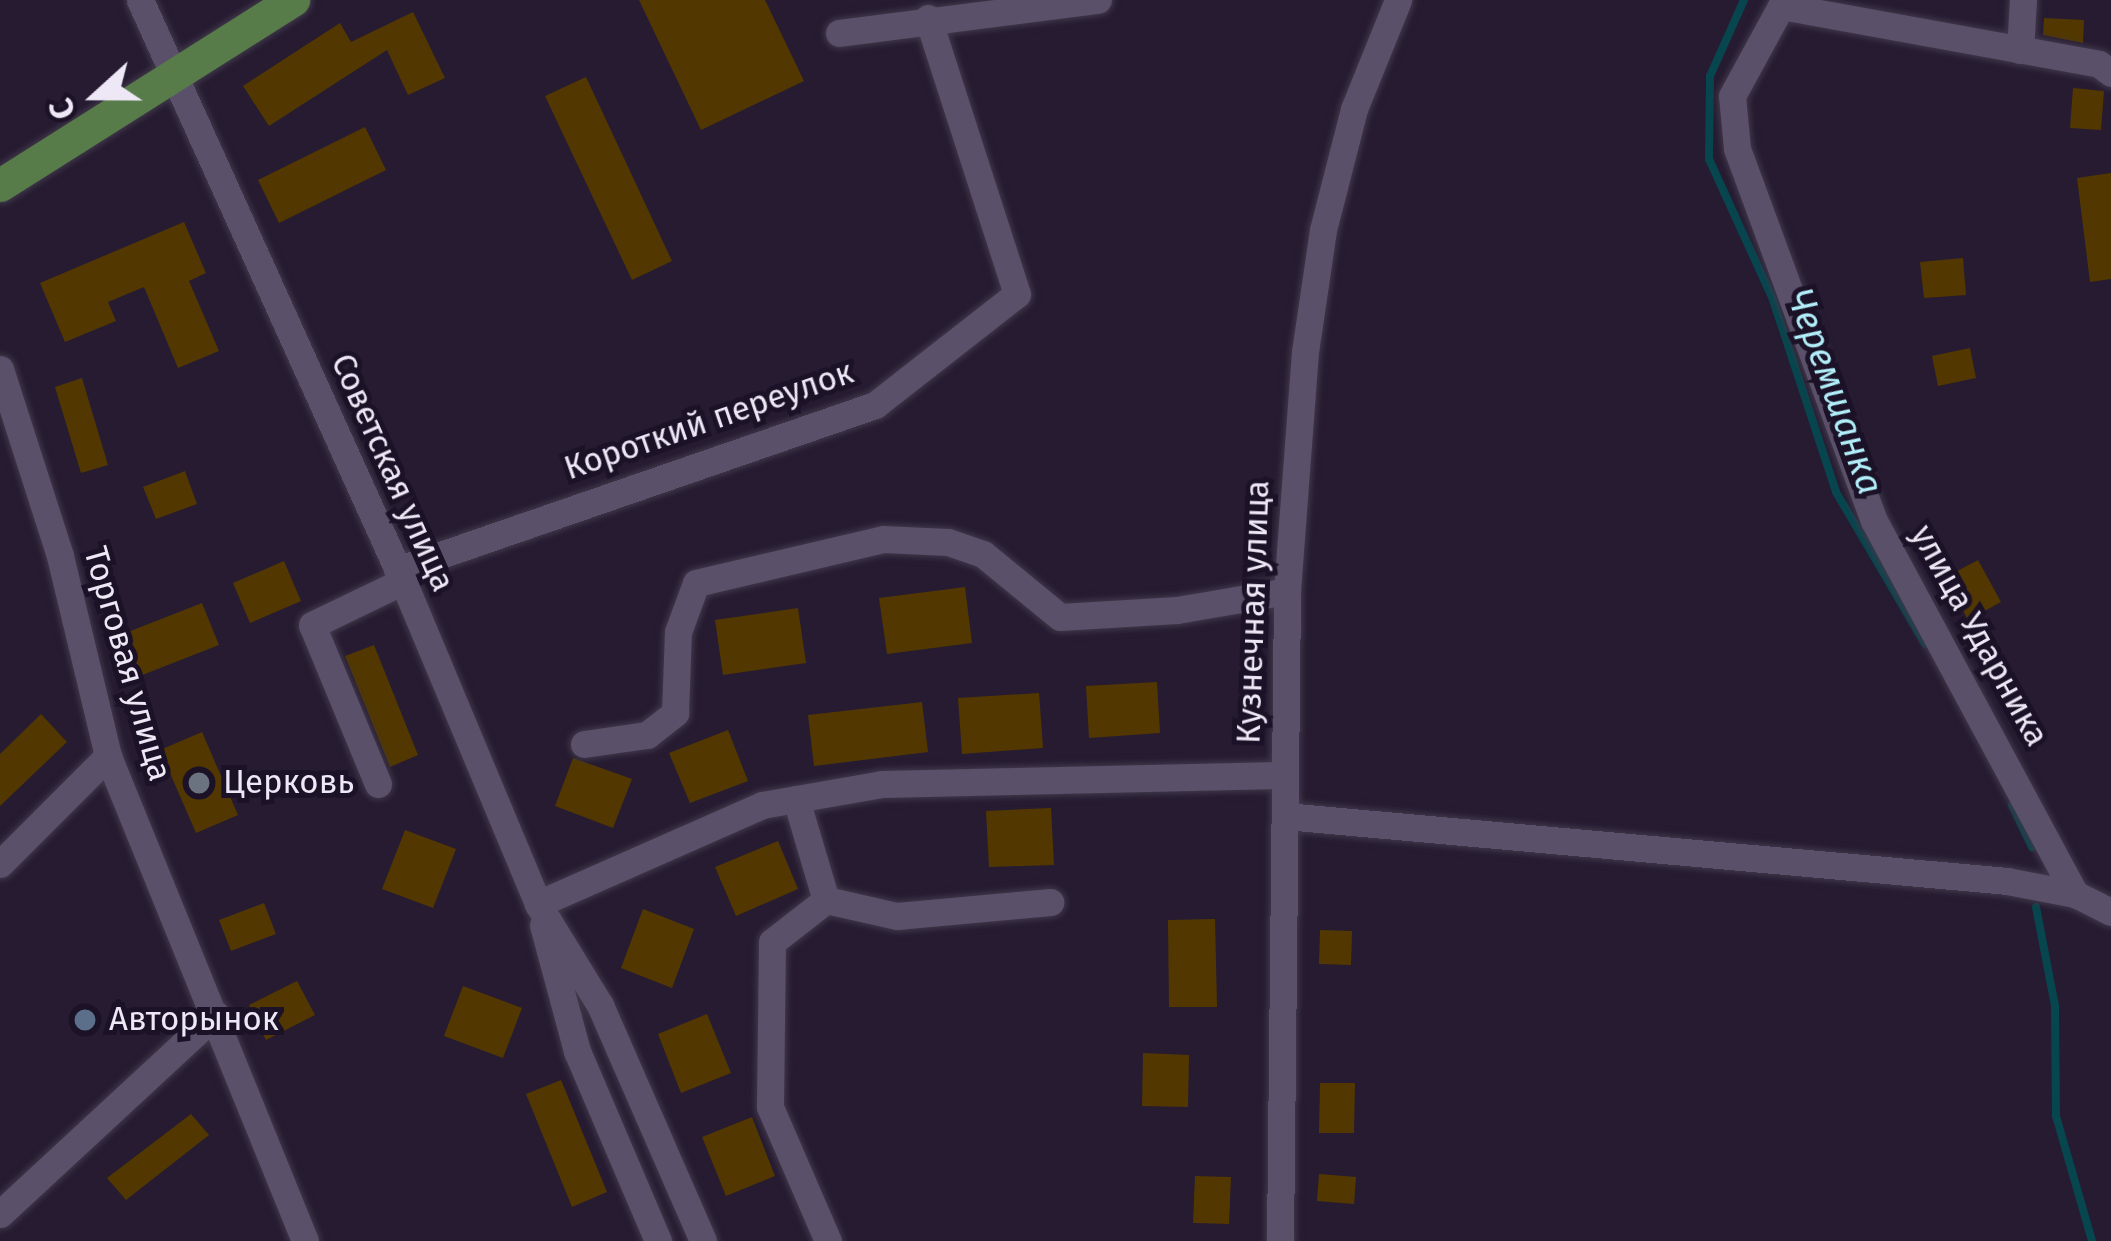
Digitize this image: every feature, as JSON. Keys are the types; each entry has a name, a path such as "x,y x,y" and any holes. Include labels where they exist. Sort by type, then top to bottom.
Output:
{"main road":[{"path":"0,184 293,0"}],"street":[{"name":"Советская улица","path":"140,0 170,76 400,576 538,904 577,1051 658,1241"},
{"path":"839,33 928,18 1098,0"},
{"name":"Кузнечная улица","path":"1280,1241 1287,592 1323,230 1354,110 1398,0"},
{"path":"2023,0 2020,50 2099,64 2111,73"},
{"name":"улица Ударника","path":"2020,50 1780,6 1732,96 1736,148 1874,521 2074,894"},
{"name":"Короткий переулок","path":"377,784 312,625 400,576 874,405 1017,294 928,18"},
{"name":"Торговая улица","path":"0,369 60,556 108,756 305,1241"},
{"path":"584,744 647,734 675,713 678,632 696,583 883,539 948,542 983,554 1060,616 1177,610 1287,592"},
{"path":"0,864 108,756"},
{"path":"538,904 762,805 882,784 1283,775"},
{"path":"796,800 826,900"},
{"path":"1285,816 2007,881 2074,894 2111,912"},
{"path":"826,900 897,916 1050,902"},
{"path":"826,900 772,942 770,1107 828,1241"},
{"name":"Советская улица","path":"538,904 600,1005 703,1241"},
{"path":"0,1214 216,1014"}],"building":[{"path":"639,0 765,0 804,81 701,130"},
{"path":"413,12 445,78 408,95 387,50 269,126 243,86 340,23 351,42"},
{"path":"2044,18 2084,20 2083,43 2043,35"},
{"path":"586,77 672,261 632,280 545,96"},
{"path":"2073,88 2104,91 2101,130 2070,128"},
{"path":"365,127 386,170 279,223 258,180"},
{"path":"2111,173 2111,279 2090,282 2077,178"},
{"path":"184,222 206,273 189,281 219,351 178,368 144,287 108,302 116,321 65,342 40,283"},
{"path":"1963,258 1966,295 1924,298 1920,262"},
{"path":"1970,348 1976,378 1938,386 1932,356"},
{"path":"82,378 108,465 81,473 55,387"},
{"path":"185,471 197,504 156,519 143,487"},
{"path":"1978,560 2001,602 1968,620 1946,577"},
{"path":"284,561 301,601 250,623 233,583"},
{"path":"965,587 972,643 887,654 879,598"},
{"path":"202,603 219,645 127,681 110,639"},
{"path":"798,608 806,663 723,675 715,620"},
{"path":"374,645 418,755 390,767 345,656"},
{"path":"1157,682 1160,733 1089,738 1086,686"},
{"path":"1039,693 1043,748 962,754 958,698"},
{"path":"922,702 928,752 814,766 808,715"},
{"path":"41,714 67,742 0,806 0,754"},
{"path":"728,730 748,781 690,803 669,753"},
{"name":"Церковь","path":"202,732 238,815 196,833 160,750"},
{"path":"573,758 632,779 613,828 555,806"},
{"path":"1051,808 1054,865 989,867 986,811"},
{"path":"405,830 456,849 433,908 382,889"},
{"path":"778,841 798,889 736,916 715,867"},
{"path":"264,903 276,934 231,951 219,920"},
{"path":"643,909 694,929 672,988 621,968"},
{"path":"1215,919 1217,1007 1169,1007 1168,920"},
{"path":"1320,930 1352,931 1351,965 1319,964"},
{"path":"297,981 315,1015 266,1040 249,1005"},
{"path":"463,986 522,1008 503,1058 444,1036"},
{"path":"707,1014 731,1073 681,1093 658,1034"},
{"path":"1143,1053 1189,1055 1188,1107 1142,1106"},
{"path":"561,1080 607,1192 572,1207 526,1094"},
{"path":"1320,1083 1355,1083 1354,1133 1319,1133"},
{"path":"191,1114 209,1135 126,1200 107,1178"},
{"path":"752,1117 775,1176 726,1196 702,1137"},
{"path":"1319,1174 1356,1177 1354,1204 1317,1201"},
{"path":"1195,1176 1231,1177 1229,1224 1193,1223"}],"waterway":[{"name":"Черемшанка","path":"1744,0 1710,76 1709,159 1772,297 1836,492 1925,644"},
{"name":"Черемшанка","path":"2012,805 2032,847"},
{"name":"Черемшанка","path":"2036,907 2055,1006 2056,1116 2092,1241"}],"place":[{"name":"Церковь","path":"199,783"},
{"name":"Авторынок","path":"85,1020"}]}
